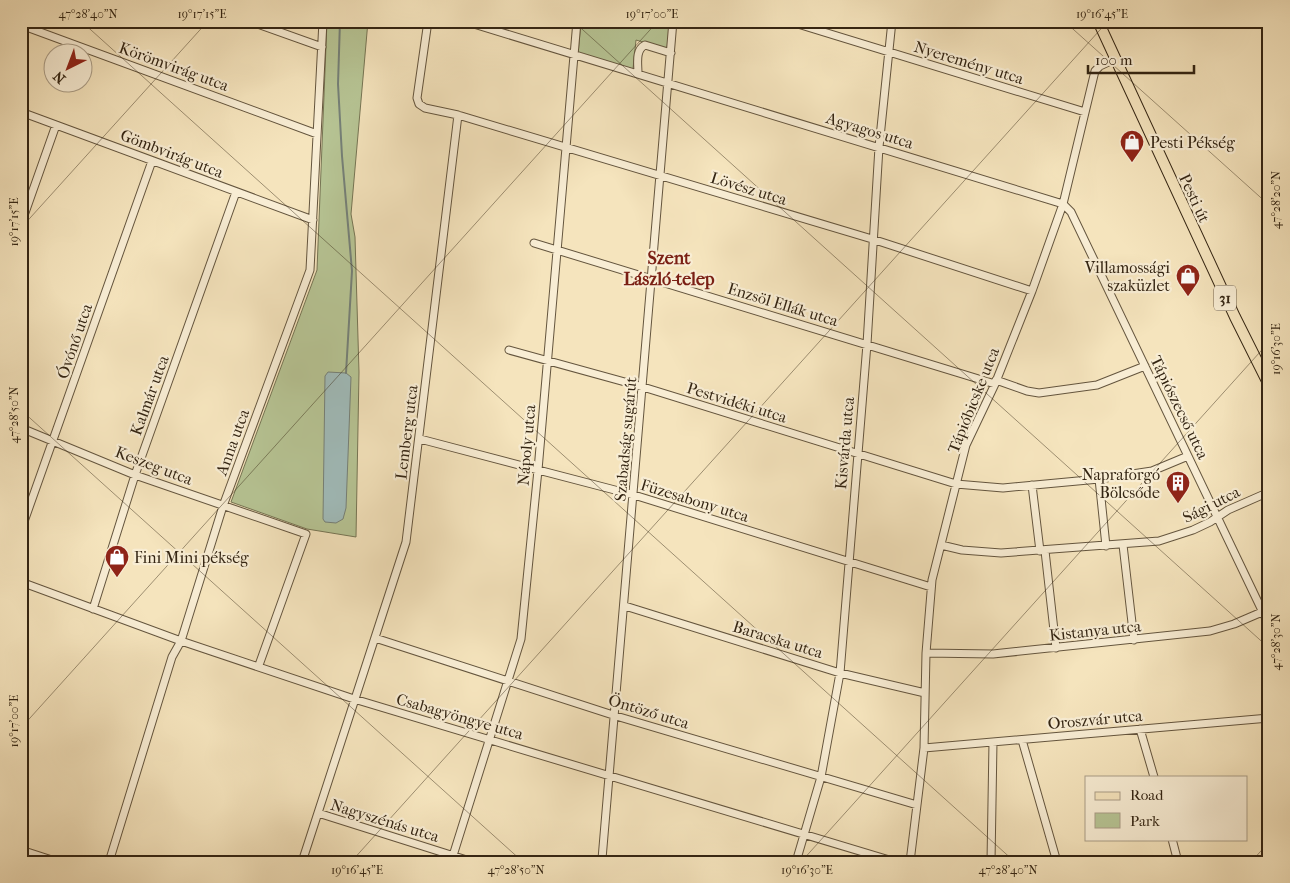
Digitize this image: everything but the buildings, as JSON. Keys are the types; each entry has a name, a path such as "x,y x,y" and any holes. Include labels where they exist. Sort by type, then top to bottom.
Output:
{"main road":[{"name":"Pesti út","path":"1098,21 1234,317 1269,385"}],"street":[{"path":"249,21 322,47"},
{"name":"Anna utca","path":"110,862 172,657 181,641 223,506 310,270 323,21"},
{"path":"428,21 417,98 419,104 425,108 458,115"},
{"path":"464,21 638,73 639,50 641,47 645,45 671,53"},
{"name":"Nápoly utca","path":"452,858 521,639 548,360 576,21"},
{"name":"Szabadság sugárút","path":"601,861 611,775 673,21"},
{"name":"Nyeremény utca","path":"788,21 1085,112"},
{"name":"Kisvárda utca","path":"796,862 821,777 840,673 866,344 879,147 892,21"},
{"name":"Körömvirág utca","path":"21,25 317,134"},
{"name":"Tápióbicske utca","path":"910,862 924,748 926,653 931,587 956,484 971,432 995,382 1032,292 1064,204 1095,71 1100,66 1115,59"},
{"name":"Agyagos utca","path":"638,73 1064,204"},
{"name":"Gömbvirág utca","path":"21,112 313,220"},
{"name":"Lövész utca","path":"458,115 872,239 1032,292"},
{"name":"Lemberg utca","path":"302,862 406,542 458,115"},
{"path":"21,224 56,124"},
{"name":"Óvónő utca","path":"21,530 152,161"},
{"name":"Kalmár utca","path":"93,609 135,475 236,192"},
{"name":"Tápiószecső utca","path":"1064,204 1071,212 1269,625"},
{"name":"Enzsöl Ellák utca","path":"534,243 1026,391 1039,393 1097,386 1145,366"},
{"name":"Pestvidéki utca","path":"509,350 643,387 956,484 984,488 1099,479 1152,471 1188,456"},
{"name":"Keszeg utca","path":"21,428 135,475 306,534 259,665"},
{"name":"Füzesabony utca","path":"420,439 634,495 931,587"},
{"path":"1099,479 1106,546"},
{"path":"1032,485 1056,648"},
{"name":"Sági utca","path":"941,545 981,553 1123,545 1176,536 1269,492"},
{"path":"1123,545 1134,640"},
{"name":"Csabagyöngye utca","path":"21,582 181,641 259,665 354,699 805,832 896,862"},
{"name":"Baracska utca","path":"625,606 840,673 925,693"},
{"name":"Kistanya utca","path":"926,653 993,654 1210,631 1234,624 1262,612"},
{"name":"Öntöző utca","path":"375,638 616,716 917,805"},
{"name":"Oroszvár utca","path":"924,748 1269,718"},
{"path":"1140,729 1154,776"},
{"path":"1022,740 1057,862"},
{"path":"991,862 993,742"},
{"name":"Nagyszénás utca","path":"318,813 452,858 473,862"},
{"path":"1172,840 1178,862"},
{"path":"21,850 58,862"}],"green space":[{"path":"327,21 368,21 351,214 355,237 359,372 356,537 307,529 231,502 317,270"},
{"path":"581,21 670,21 667,49 636,40 633,69 578,55"}],"water":[{"path":"328,372 346,373 351,377 346,508 343,519 336,523 325,522 323,519 325,376"}],"waterway":[{"path":"340,21 338,84 352,271 346,373"}],"place":[{"name":"Pesti Pékség","path":"1132,163"},
{"name":"Villamossági szaküzlet","path":"1188,297"},
{"name":"Napraforgó Bölcsőde","path":"1178,504"},
{"name":"Fini Mini pékség","path":"117,578"}],"district":[{"name":"Szent László-telep","path":"669,268"}]}
